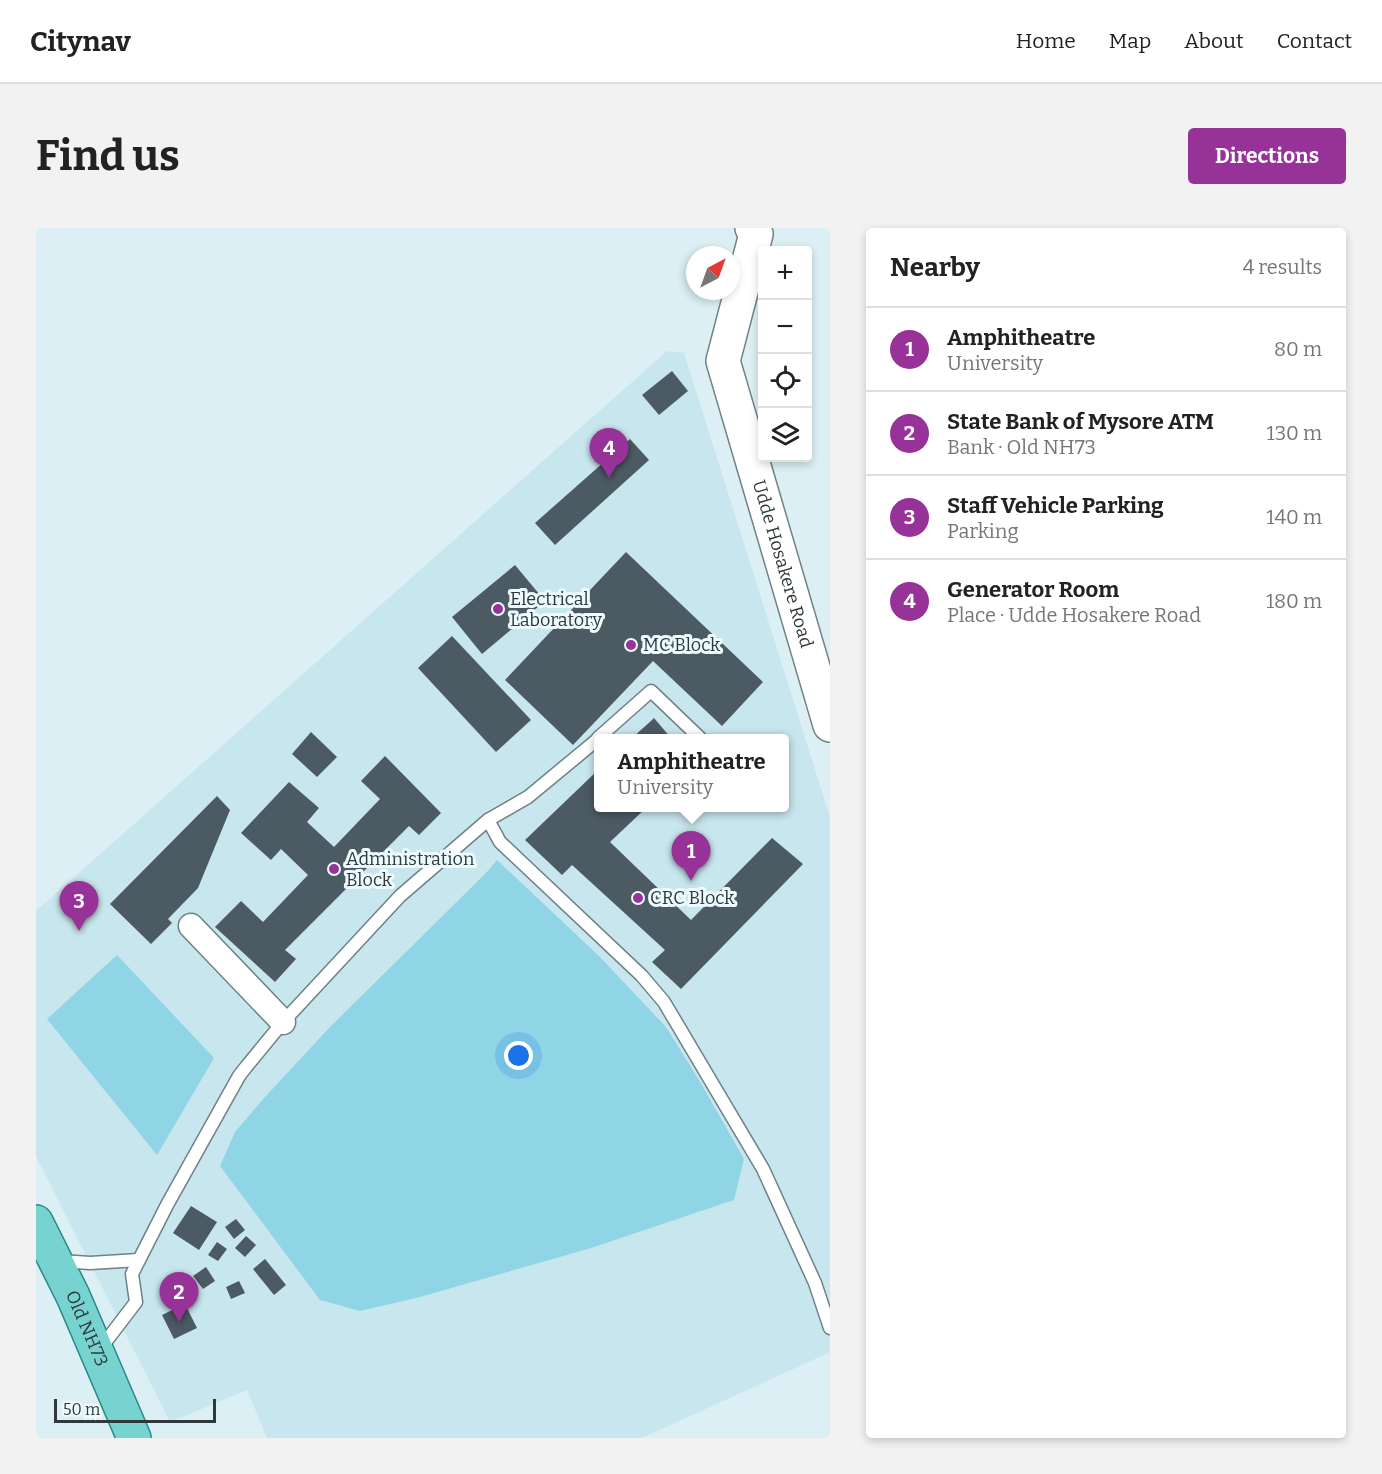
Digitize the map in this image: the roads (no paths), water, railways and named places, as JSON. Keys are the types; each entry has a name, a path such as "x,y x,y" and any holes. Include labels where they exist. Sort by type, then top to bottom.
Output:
{"main road":[{"name":"Old NH73","path":"36,1222 56,1261 134,1438"}],"street":[{"name":"Udde Hosakere Road","path":"752,228 756,234 723,361 830,725"},
{"path":"191,926 283,1022"}],"lane":[{"path":"604,734 651,691 696,734"},
{"path":"97,1352 136,1302 132,1274 239,1076 283,1022 400,896 488,820 528,797 594,742"},
{"path":"488,820 500,842 642,976 664,1002 763,1169 815,1283 830,1328"},
{"path":"56,1261 90,1263 139,1260"}],"place":[{"name":"Generator Room","path":"609,478"},
{"name":"Electrical Laboratory","path":"498,609"},
{"name":"MC Block","path":"631,645"},
{"name":"Administration Block","path":"334,869"},
{"name":"Amphitheatre","path":"691,881"},
{"name":"CRC Block","path":"638,898"},
{"name":"Staff Vehicle Parking","path":"79,931"},
{"name":"State Bank of Mysore ATM","path":"179,1322"}]}
